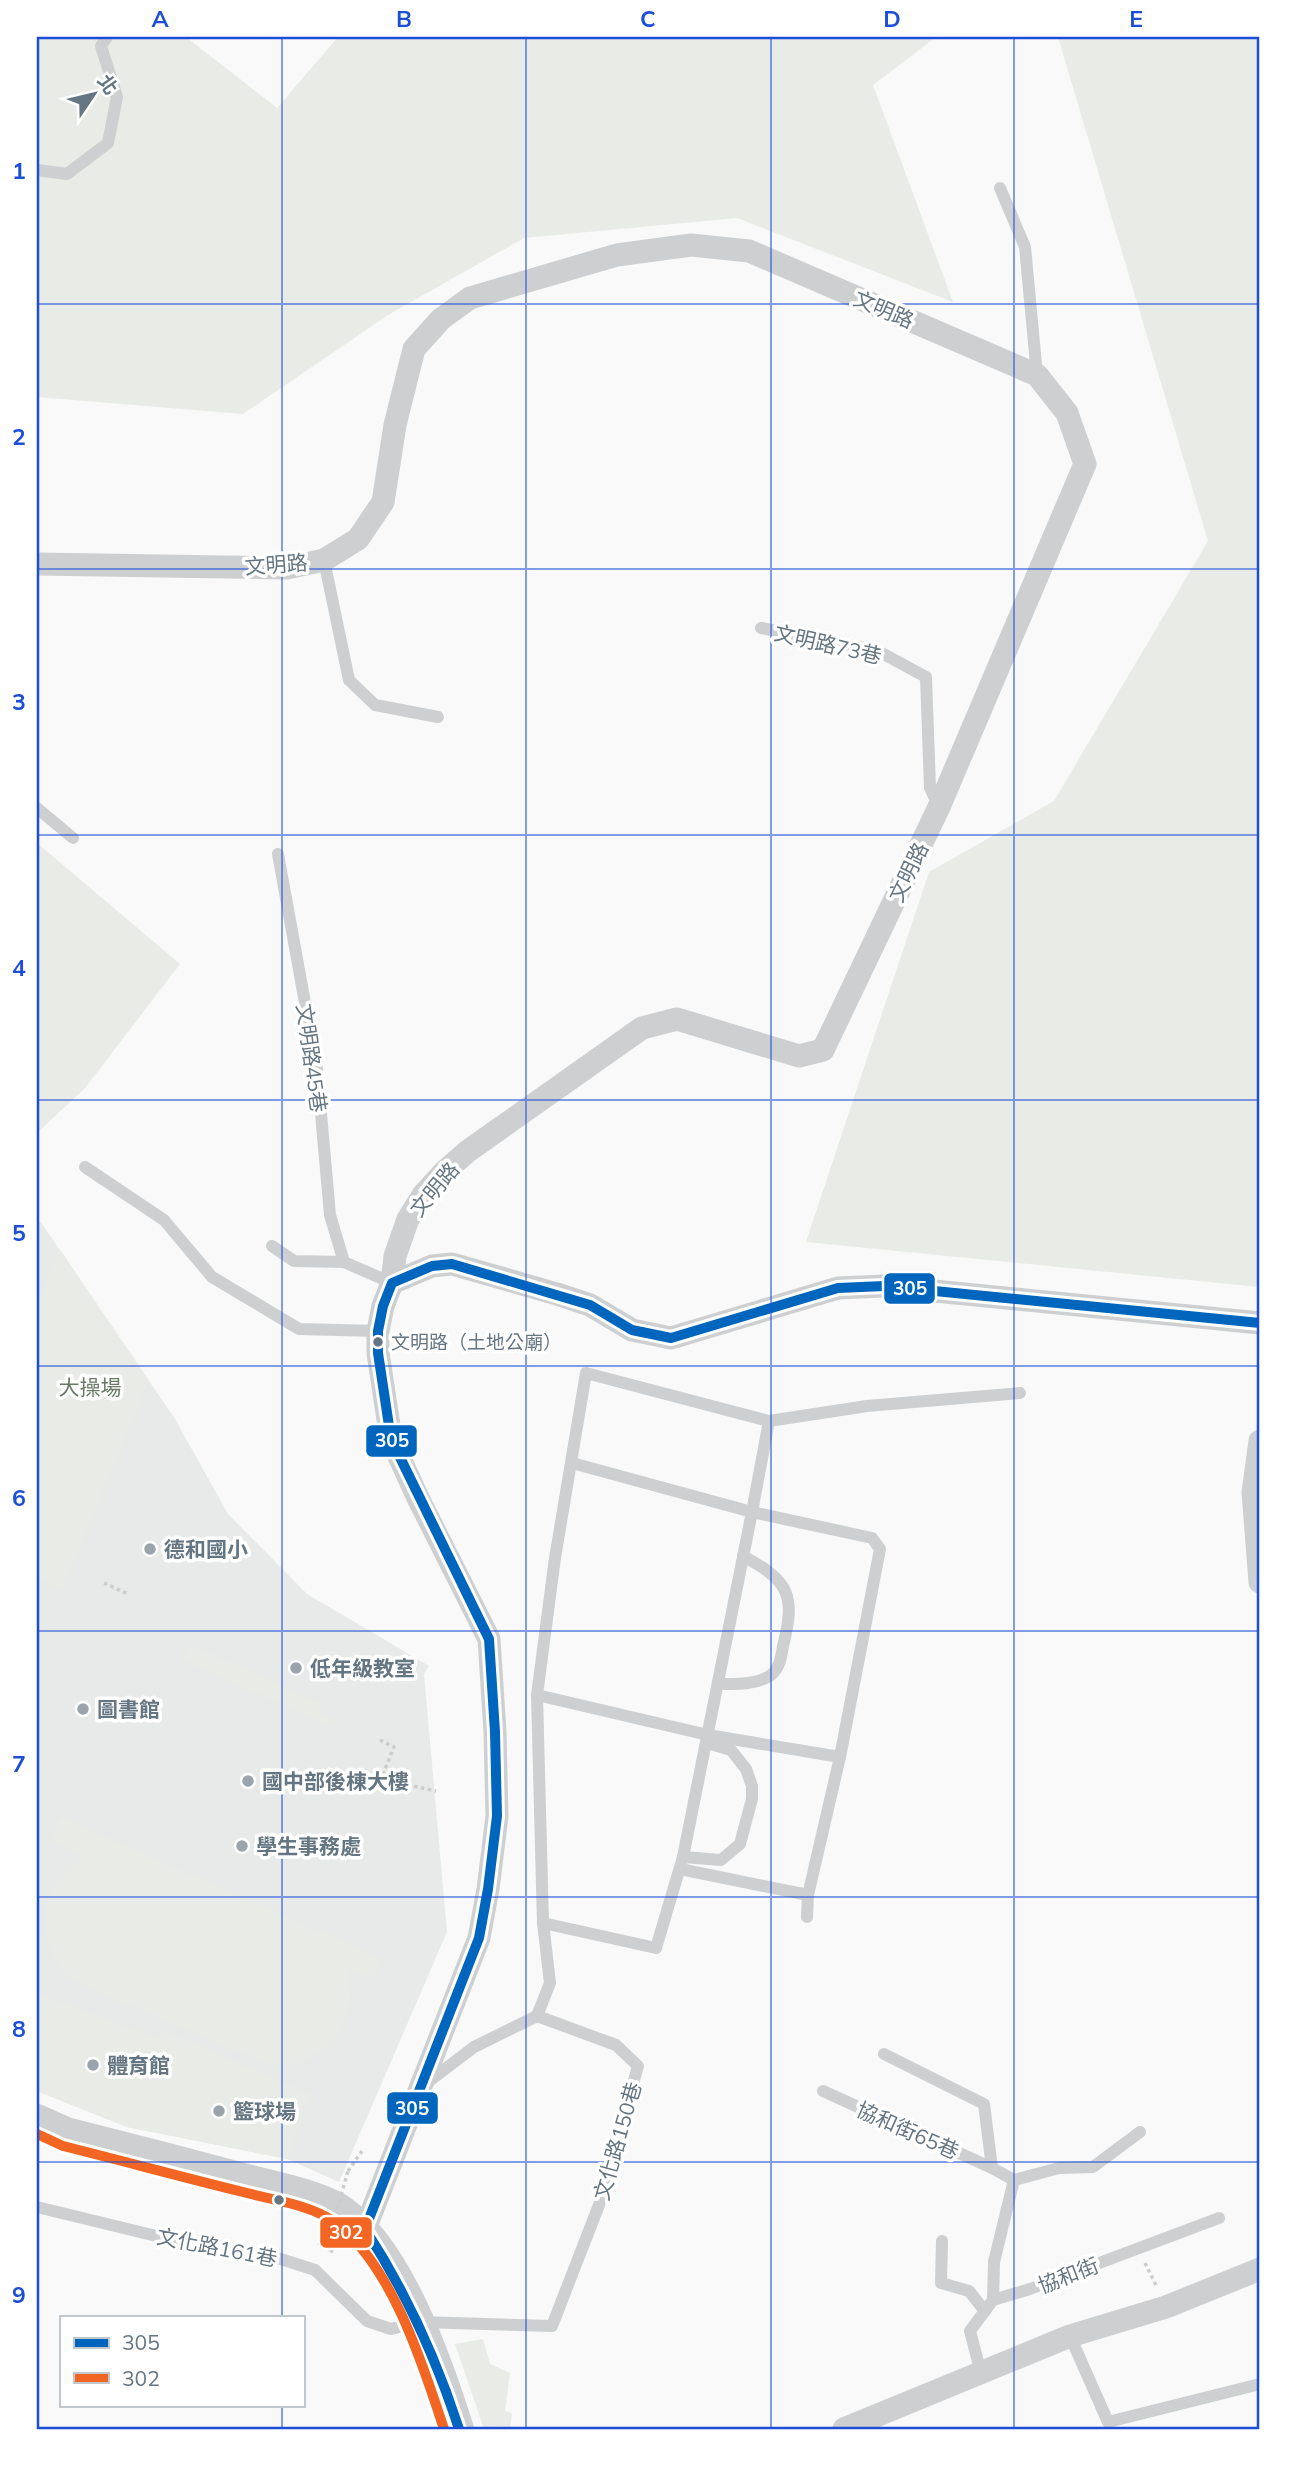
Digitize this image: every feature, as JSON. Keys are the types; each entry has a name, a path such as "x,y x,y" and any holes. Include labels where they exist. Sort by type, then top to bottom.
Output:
{"street":[{"name":"文明路","path":"37,565 288,568 324,560 358,539 383,502 395,425 414,349 441,319 470,298 617,255 691,245 749,251 1037,375 1067,413 1085,464 939,807 822,1050 799,1056 677,1019 642,1028 468,1151 444,1172 408,1219 395,1256 392,1283 383,1306 378,1353 391,1439 489,1639 497,1816 479,1938 365,2229"},
{"path":"392,1283 432,1266 452,1264 557,1294 590,1306 632,1329 671,1338 838,1287 884,1286 1260,1323"},
{"path":"1260,1441 1253,1492 1260,1582"},
{"path":"37,2119 66,2132 299,2193 340,2208 365,2229 389,2265 419,2322 459,2429"},
{"path":"844,2429 1070,2336 1166,2307 1260,2269"}],"lane":[{"path":"37,170 67,174 108,143 117,97 101,46 107,37"},
{"path":"1000,188 1025,247 1037,375"},
{"path":"324,560 349,680 375,705 438,717"},
{"name":"文明路73巷","path":"761,628 878,651 926,677 930,788 939,807"},
{"path":"37,808 74,838"},
{"name":"文明路45巷","path":"278,854 317,1069 330,1215 344,1262"},
{"path":"85,1167 164,1220 212,1277 299,1329 379,1331"},
{"path":"272,1246 294,1261 344,1262 392,1283"},
{"path":"421,2088 474,2047 537,2016 550,1983 544,1923 537,1695 555,1558 586,1373 769,1421 867,1406 1020,1393"},
{"path":"544,1923 656,1948 681,1863 708,1739 769,1421"},
{"path":"572,1463 752,1512 872,1538 880,1549 840,1757 808,1895 807,1917"},
{"path":"719,1684 745,1684 768,1677 778,1669 786,1637 790,1608 784,1586 766,1568 743,1556"},
{"path":"537,1695 708,1739 840,1757"},
{"path":"681,1863 721,1860 740,1844 752,1799 752,1786 746,1769 731,1750 708,1739"},
{"path":"681,1863 808,1895"},
{"name":"文化路150巷","path":"419,2322 552,2326 594,2217 638,2066 616,2045 537,2016"},
{"name":"協和街65巷","path":"884,2054 984,2104 992,2168"},
{"name":"協和街65巷","path":"823,2091 1014,2180"},
{"path":"981,2373 970,2331 989,2305 995,2262 1014,2180 1059,2168 1093,2167 1140,2132"},
{"name":"文化路161巷","path":"37,2207 214,2250 265,2254 315,2270 367,2321 391,2329 419,2322"},
{"name":"協和街","path":"989,2305 1219,2218"},
{"path":"942,2241 941,2283 969,2291 989,2305"},
{"path":"1070,2336 1108,2422 1260,2384"}],"path":[{"path":"104,1583 128,1594"},
{"path":"380,1740 394,1746 381,1779 436,1791"},
{"path":"37,1775 37,1782"},
{"path":"326,2249 348,2171 362,2151"},
{"path":"318,2244 335,2253"},
{"path":"1138,2248 1166,2307"}],"shaded area":[{"path":"40,1221 175,1419 228,1514 307,1594 429,1666 424,1674 447,1932 339,2182 287,2159 127,2127 37,2091 37,1228"}],"green space":[{"path":"37,37 186,37 277,108 338,37 936,37 873,85 953,302 737,218 524,238 388,315 243,414 37,397"},
{"path":"1058,37 1260,37 1260,1287 806,1242 929,872 1054,801 1208,541"},
{"path":"37,843 180,964 85,1088 37,1133"},
{"name":"大操場","path":"59,1248 149,1381 62,1590 37,1579 37,1304"},
{"path":"190,1644 322,1704 319,1712 333,1718 329,1726 182,1660"},
{"path":"60,1817 381,1958 373,1979 348,1970 351,2002 334,2040 297,2065 267,2064 75,1982 50,1949 44,1922 48,1895 66,1872 84,1856 51,1843"},
{"path":"37,1993 158,2039 163,2030 310,2094 287,2159 127,2127 37,2091"},
{"path":"483,2339 490,2364 510,2373 505,2411 512,2413 510,2429 484,2429 455,2344"}],"transit line":[{"name":"305","path":"459,2429 419,2326 365,2229 479,1938 497,1816 489,1639 391,1439 378,1353 378,1331 383,1306 392,1283 432,1266 452,1264 590,1305 632,1330 671,1338 838,1288 884,1286 1260,1323"},
{"name":"302","path":"37,2134 63,2146 301,2206 333,2221 354,2239 388,2288 415,2346 444,2429"}],"place":[{"name":"文明路（土地公廟）","path":"378,1342"},
{"name":"德和國小","path":"150,1549"},
{"name":"低年級教室","path":"296,1668"},
{"name":"圖書館","path":"83,1709"},
{"name":"國中部後棟大樓","path":"248,1781"},
{"name":"學生事務處","path":"242,1846"},
{"name":"體育館","path":"93,2065"},
{"name":"籃球場","path":"219,2111"}]}
